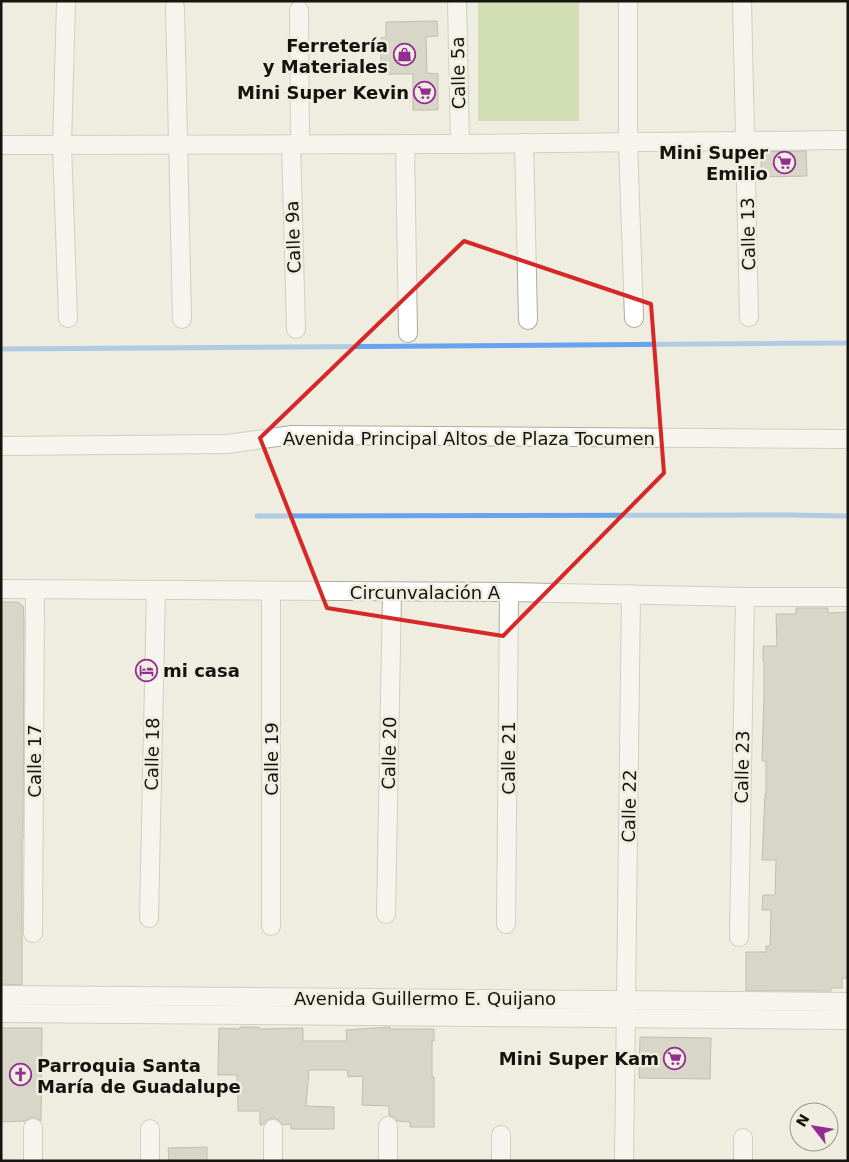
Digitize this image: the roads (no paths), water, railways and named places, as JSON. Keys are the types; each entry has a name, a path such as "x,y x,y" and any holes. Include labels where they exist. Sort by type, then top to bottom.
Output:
{"street":[{"name":"Calle 5a","path":"457,1 460,144"},
{"name":"Calle 13","path":"742,1 749,317"},
{"path":"66,3 62,144 68,318"},
{"path":"628,3 628,142 634,318"},
{"path":"175,6 182,318"},
{"name":"Calle 9a","path":"296,329 295,144 299,10"},
{"path":"1,145 460,144 848,140"},
{"path":"524,143 528,320"},
{"path":"404,144 408,332"},
{"name":"Avenida Principal Altos de Plaza Tocumen","path":"1,446 227,444 292,435 848,439"},
{"name":"Circunvalación A","path":"1,589 509,592 745,597 848,597"},
{"name":"Calle 17","path":"33,933 35,589"},
{"name":"Calle 18","path":"149,918 156,590"},
{"name":"Calle 19","path":"271,591 271,926"},
{"name":"Calle 20","path":"386,914 392,592"},
{"name":"Calle 21","path":"506,924 509,592"},
{"name":"Calle 22","path":"624,1161 631,594"},
{"name":"Calle 23","path":"740,937 745,597"},
{"name":"Avenida Guillermo E. Quijano","path":"1,995 848,1002"},
{"path":"89,1014 90,995"},
{"path":"366,1016 367,998"},
{"name":"Avenida Guillermo E. Quijano","path":"1,1013 848,1020"},
{"path":"388,1126 388,1161"},
{"path":"33,1128 33,1161"},
{"path":"150,1129 150,1161"},
{"path":"273,1129 273,1161"},
{"path":"502,1135 502,1161"},
{"path":"742,1161 743,1138"}],"waterway":[{"path":"1,349 848,343"},
{"path":"257,516 848,516"}],"place":[{"name":"Ferretería y Materiales","path":"404,55"},
{"name":"Mini Super Kevin","path":"425,92"},
{"name":"Mini Super Emilio","path":"784,162"},
{"name":"mi casa","path":"147,670"},
{"name":"Mini Super Kam","path":"675,1058"},
{"name":"Parroquia Santa María de Guadalupe","path":"21,1075"}]}
